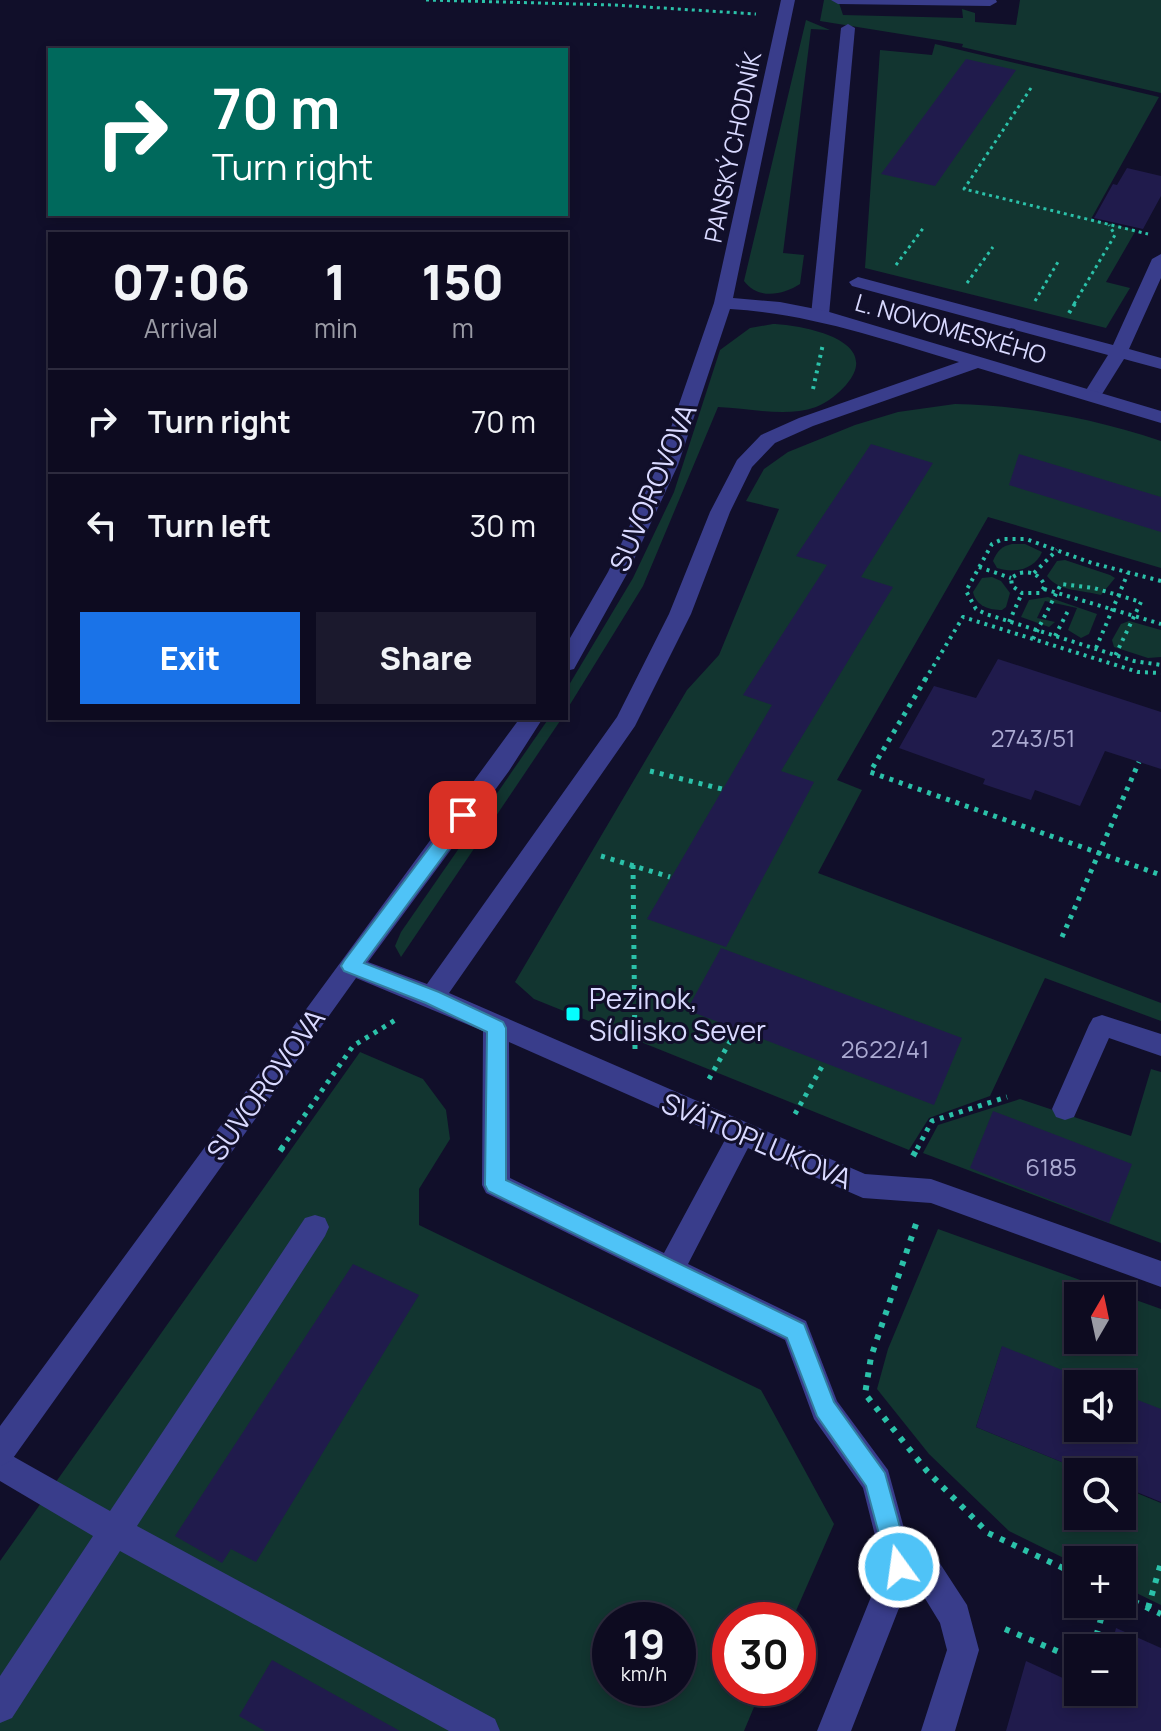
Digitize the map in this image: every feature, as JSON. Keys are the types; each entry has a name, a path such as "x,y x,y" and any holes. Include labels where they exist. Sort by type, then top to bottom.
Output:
{"street":[{"path":"838,0 990,1 988,23"},
{"name":"PANSKÝ CHODNÍK","path":"723,303 786,8"},
{"path":"820,315 848,28"},
{"path":"1092,395 1119,352 1161,259"},
{"path":"858,282 1161,364"},
{"name":"L. NOVOMESKÉHO","path":"723,303 780,307 820,315 1161,417"},
{"name":"SUVOROVOVA","path":"568,660 618,572 668,465 723,303"},
{"path":"432,997 627,720 680,614 720,512 744,464 778,433 978,362"},
{"name":"SUVOROVOVA","path":"0,1451 351,966 501,765 531,720"},
{"name":"SVÄTOPLUKOVA","path":"351,966 432,997 496,1028 863,1186 931,1191 1161,1274"},
{"path":"1065,1109 1102,1025 1161,1045"},
{"path":"496,1028 496,1185 796,1331 825,1409 877,1481 899,1567 834,1731"},
{"path":"670,1270 742,1134"},
{"path":"0,1706 315,1227"},
{"path":"0,1464 115,1531 483,1731"},
{"path":"899,1567 928,1573 955,1617 963,1650 938,1731"}],"path":[{"path":"426,0 786,8"},
{"path":"1031,88 964,189 1161,238"},
{"path":"1066,321 1074,300 1115,235 1109,225"},
{"path":"888,276 924,227"},
{"path":"960,294 993,247"},
{"path":"1029,312 1058,262"},
{"path":"810,400 824,342"},
{"path":"1161,581 1026,539 1003,539 992,544 966,591 976,609 1009,622 1115,655 1161,665"},
{"path":"1034,573 1057,550"},
{"path":"979,567 1011,578 1021,572 1034,573 1045,583 1044,589"},
{"path":"1096,648 1128,573"},
{"path":"1011,578 1012,586 1022,593 1033,595 1044,589 1161,624"},
{"path":"1033,639 1061,584 1094,588 1141,602 1112,663"},
{"path":"1009,622 1022,593"},
{"path":"1055,636 1069,609"},
{"path":"1161,673 1138,672 963,617 870,772 1161,875"},
{"path":"1062,937 1139,762"},
{"path":"650,771 722,789"},
{"path":"601,856 670,877"},
{"path":"633,865 635,1050"},
{"path":"280,1151 353,1046 432,997"},
{"path":"709,1079 737,1029"},
{"path":"795,1114 824,1063"},
{"path":"911,1161 932,1121 1007,1097"},
{"path":"931,1191 920,1212 871,1357 865,1394 927,1471 988,1533 1064,1568"},
{"path":"1148,1608 1161,1563"},
{"path":"1136,1602 1161,1614"},
{"path":"1005,1629 1064,1654"}],"green space":[{"path":"824,0 838,0 843,15 963,18 962,9 975,13 975,22 1016,25 1020,0 1161,0 1161,93 962,47 963,44 820,21"},
{"path":"806,20 830,30 811,29 783,253 804,255 800,284 779,293 763,293 744,281"},
{"path":"935,44 1159,97 1091,219 1136,230 1106,282 1130,288 1106,328 865,268 880,50 932,55"},
{"path":"773,324 802,328 835,338 848,346 855,357 855,370 840,392 816,407 780,412 718,407 643,586 568,708 568,687 633,578 674,492 720,350 750,328"},
{"path":"955,404 1008,407 1059,415 1161,441 1161,568 988,517 837,780 862,790 818,873 1161,1003 1161,1021 1045,978 990,1096 929,1118 909,1150 534,999 515,982 687,690 719,655 779,509 746,501 764,469 788,452 855,425 898,412"},
{"path":"1012,544 1025,544 1042,552 1035,563 1024,569 997,568 993,561 996,554"},
{"path":"1065,560 1115,578 1101,595 1065,588 1047,576 1057,561"},
{"path":"992,577 1001,581 1010,593 1002,610 984,606 977,601 973,592 982,578"},
{"path":"1048,597 1097,614 1089,634 1081,638 1068,630 1077,608 1045,601 1037,618 1055,622 1049,627 1021,617 1029,600"},
{"path":"1129,621 1161,630 1161,657 1148,658 1114,647 1112,640 1121,624"},
{"path":"548,720 561,720 401,957 395,946 401,932"},
{"path":"360,1052 423,1079 446,1110 450,1139 419,1189 419,1225 761,1390 834,1524 800,1602 712,1602 712,1706 754,1706 744,1731 0,1731 0,1561"},
{"path":"1151,1069 1161,1072 1161,1243 923,1153 938,1125 1020,1099 1131,1136"},
{"path":"938,1229 1086,1282 1064,1282 1064,1354 1136,1354 1136,1300 1161,1309 1161,1411 1136,1401 1136,1370 1064,1372 1002,1347 976,1427 1064,1463 1064,1530 1136,1530 1136,1493 1161,1503 1161,1605 1136,1593 1136,1546 1064,1546 1064,1558 1009,1531 929,1454 877,1389 888,1349"}],"building":[{"path":"966,59 1016,70 935,186 881,174"},
{"path":"1127,168 1161,176 1161,196 1143,229 1094,218 1113,184 1117,185"},
{"path":"871,444 933,463 861,577 893,587 781,771 814,782 726,947 647,919 772,705 743,695 827,565 796,556"},
{"path":"1019,454 1161,497 1161,532 1009,485"},
{"path":"998,659 1161,712 1161,769 1105,751 1080,806 1035,790 1031,800 983,784 985,779 899,748 934,686 976,698"},
{"path":"721,948 962,1038 934,1105 687,1010"},
{"path":"993,1111 1132,1164 1109,1223 970,1168"},
{"path":"353,1264 419,1295 256,1562 231,1549 222,1563 175,1536"},
{"path":"1002,1346 1064,1371 1064,1442 1136,1442 1136,1399 1161,1409 1161,1502 1136,1492 1136,1458 1064,1458 1064,1463 976,1427"},
{"path":"1116,1628 1130,1634 1114,1634"},
{"path":"1136,1637 1161,1648 1161,1731 1006,1731 1026,1661 1064,1679 1064,1706 1136,1706"},
{"path":"272,1660 400,1731 265,1731 239,1716"}],"place":[{"name":"Pezinok, Sídlisko Sever","path":"573,1014"}],"route":[{"path":"463,815 351,966 432,997 496,1028 496,1185 796,1331 825,1409 877,1481 899,1567"}]}
